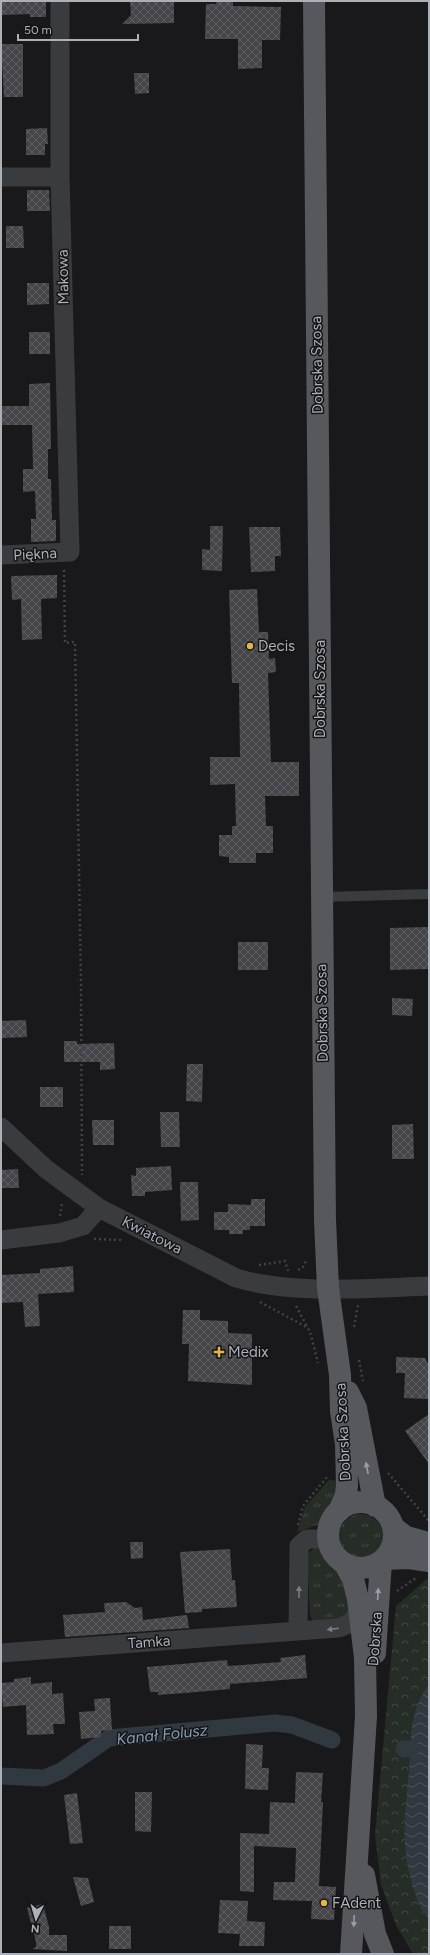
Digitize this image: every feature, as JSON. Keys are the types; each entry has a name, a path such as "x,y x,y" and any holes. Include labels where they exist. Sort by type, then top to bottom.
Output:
{"main road":[{"name":"Dobrska Szosa","path":"314,1 325,1220 330,1373 341,1411 347,1468 346,1495 339,1511"},
{"name":"Dobrska Szosa","path":"330,1373 356,1408 375,1506"},
{"path":"425,1567 409,1558 382,1560 364,1568 345,1564 334,1553 328,1538 329,1528 332,1518 339,1511 347,1505 356,1503 375,1506 383,1511 392,1527 406,1537 429,1543"},
{"path":"382,1560 392,1544 392,1527"},
{"name":"Dobrska","path":"366,1716 376,1644 382,1560"},
{"name":"Dobrska","path":"345,1564 353,1579 360,1610 365,1658 366,1716 351,1954"},
{"name":"Dobrska","path":"358,1840 375,1934 383,1954"}],"street":[{"name":"Makowa","path":"60,1 60,177 67,552"},
{"path":"1,177 60,177"},
{"name":"Piękna","path":"1,555 67,552"},
{"name":"Kwiatowa","path":"1,1127 28,1154 82,1197 99,1208 236,1278 262,1285 328,1288 429,1286"},
{"path":"1,1240 59,1233 83,1226 99,1208"},
{"path":"298,1630 299,1546 307,1539 328,1538"},
{"name":"Tamka","path":"1,1653 298,1630 326,1630 347,1626 354,1620 360,1610"}],"lane":[{"path":"322,897 429,894"}],"path":[{"path":"67,552 65,643 75,642 82,1197"},
{"path":"92,1239 126,1240"},
{"path":"256,1300 308,1328"},
{"path":"274,1309 279,1305"},
{"path":"296,1305 330,1373"},
{"path":"297,1527 303,1506 327,1478 327,1472"},
{"path":"391,1596 425,1567"},
{"path":"418,1954 429,1953"}],"green space":[{"path":"329,1480 341,1481 320,1524 297,1532 305,1507"},
{"path":"357,1514 365,1514 370,1515 377,1520 382,1527 382,1545 377,1552 370,1557 357,1558 349,1555 342,1548 339,1540 339,1532 342,1524 349,1517"},
{"path":"315,1547 321,1548 331,1568 340,1572 351,1617 319,1624 312,1620 310,1614 307,1555"},
{"path":"427,1579 429,1579 429,1954 413,1954 396,1925 381,1885 375,1835 396,1606"}],"water":[{"path":"429,1685 429,1919 421,1908 413,1887 406,1857 405,1830 412,1726 414,1715 422,1694"}],"building":[{"path":"1,1 46,1 46,17 30,17 30,14 1,15"},
{"path":"130,1 174,1 174,23 122,24 131,15"},
{"path":"216,1 233,1 233,6 281,7 280,40 262,40 262,68 238,69 238,39 205,39 206,4 216,4"},
{"path":"1,44 23,44 23,97 4,97"},
{"path":"134,73 149,73 149,93 135,94"},
{"path":"47,128 48,144 45,144 45,155 26,155 26,129"},
{"path":"27,190 49,190 50,211 27,211"},
{"path":"6,226 23,226 24,248 6,248"},
{"path":"27,283 49,283 49,304 27,305"},
{"path":"29,332 50,332 50,354 29,354"},
{"path":"50,383 51,449 48,449 48,479 51,479 52,520 56,520 56,541 31,542 31,519 36,519 35,491 23,492 23,469 33,469 32,425 1,425 1,406 29,406 29,384"},
{"path":"210,526 223,526 222,571 202,570 202,549 210,550"},
{"path":"249,527 280,527 281,556 275,556 275,571 251,572"},
{"path":"57,575 57,598 41,599 42,639 22,640 21,599 12,600 11,576"},
{"path":"257,589 259,632 268,632 269,659 275,658 276,672 268,673 271,762 299,762 299,796 265,796 266,826 273,826 273,853 256,853 256,863 229,863 229,857 219,856 219,835 232,835 232,826 236,826 235,784 210,785 210,757 240,757 239,683 232,683 229,590"},
{"path":"429,927 429,969 390,970 390,928"},
{"path":"238,942 268,942 268,970 238,970"},
{"path":"392,998 413,999 412,1016 392,1015"},
{"path":"26,1020 27,1037 1,1038 1,1021"},
{"path":"64,1041 77,1041 77,1044 114,1043 115,1069 100,1070 100,1062 64,1062"},
{"path":"187,1064 203,1064 202,1102 186,1101"},
{"path":"40,1087 63,1087 63,1107 40,1107"},
{"path":"160,1112 179,1112 180,1147 161,1147"},
{"path":"92,1120 114,1120 114,1145 93,1145"},
{"path":"413,1124 414,1159 392,1159 392,1125"},
{"path":"171,1166 172,1190 145,1192 145,1196 132,1196 131,1175 136,1176 136,1168"},
{"path":"18,1169 19,1188 1,1188 1,1170"},
{"path":"180,1182 198,1182 199,1220 181,1221"},
{"path":"251,1199 265,1199 265,1226 250,1226 250,1230 243,1230 243,1234 229,1234 229,1230 214,1230 214,1212 228,1212 228,1204 251,1205"},
{"path":"73,1266 74,1292 38,1294 40,1326 25,1327 23,1302 1,1303 1,1275 40,1273 40,1269"},
{"name":"Medix","path":"183,1310 200,1310 200,1320 228,1321 228,1333 252,1334 252,1385 188,1381 189,1344 182,1344"},
{"path":"396,1357 425,1358 429,1366 429,1399 404,1398 405,1373 396,1373"},
{"path":"429,1414 429,1464 405,1431"},
{"path":"130,1542 143,1542 143,1558 131,1559"},
{"path":"230,1549 232,1580 235,1580 237,1607 202,1609 202,1612 185,1613 180,1552"},
{"path":"126,1602 135,1608 142,1607 143,1620 187,1615 189,1628 65,1637 63,1615 105,1612 104,1603"},
{"path":"305,1655 307,1678 230,1684 230,1689 197,1692 158,1695 158,1692 150,1692 147,1667 227,1660 228,1666 281,1662 280,1658"},
{"path":"31,1677 31,1684 52,1682 52,1694 63,1693 65,1724 53,1724 54,1734 27,1735 26,1705 3,1707 1,1683 14,1682 14,1679"},
{"path":"110,1698 112,1730 101,1731 101,1737 81,1739 79,1712 95,1711 94,1699"},
{"path":"246,1744 263,1745 262,1768 269,1768 268,1790 245,1789"},
{"path":"296,1772 323,1773 319,1886 336,1887 334,1920 311,1919 312,1901 273,1900 274,1882 295,1882 296,1848 254,1846 254,1892 240,1891 240,1833 269,1834 270,1802 295,1803"},
{"path":"135,1792 152,1792 151,1832 135,1831"},
{"path":"77,1793 83,1843 70,1844 64,1795"},
{"path":"73,1877 88,1878 94,1902 81,1906"},
{"path":"220,1900 248,1901 247,1921 265,1922 264,1946 239,1946 240,1934 218,1933"},
{"path":"43,1904 49,1927 49,1935 67,1935 67,1951 32,1949 36,1947 36,1942 27,1908"},
{"path":"109,1926 131,1926 131,1949 109,1949"}],"waterway":[{"name":"Kanał Folusz","path":"1,1776 44,1778 61,1771 109,1738 275,1723 292,1725 332,1740"},
{"name":"Kanał Folusz","path":"404,1749 411,1749"}],"place":[{"name":"Decis","path":"250,646"},
{"name":"Medix","path":"219,1352"},
{"name":"FAdent","path":"324,1903"}]}
